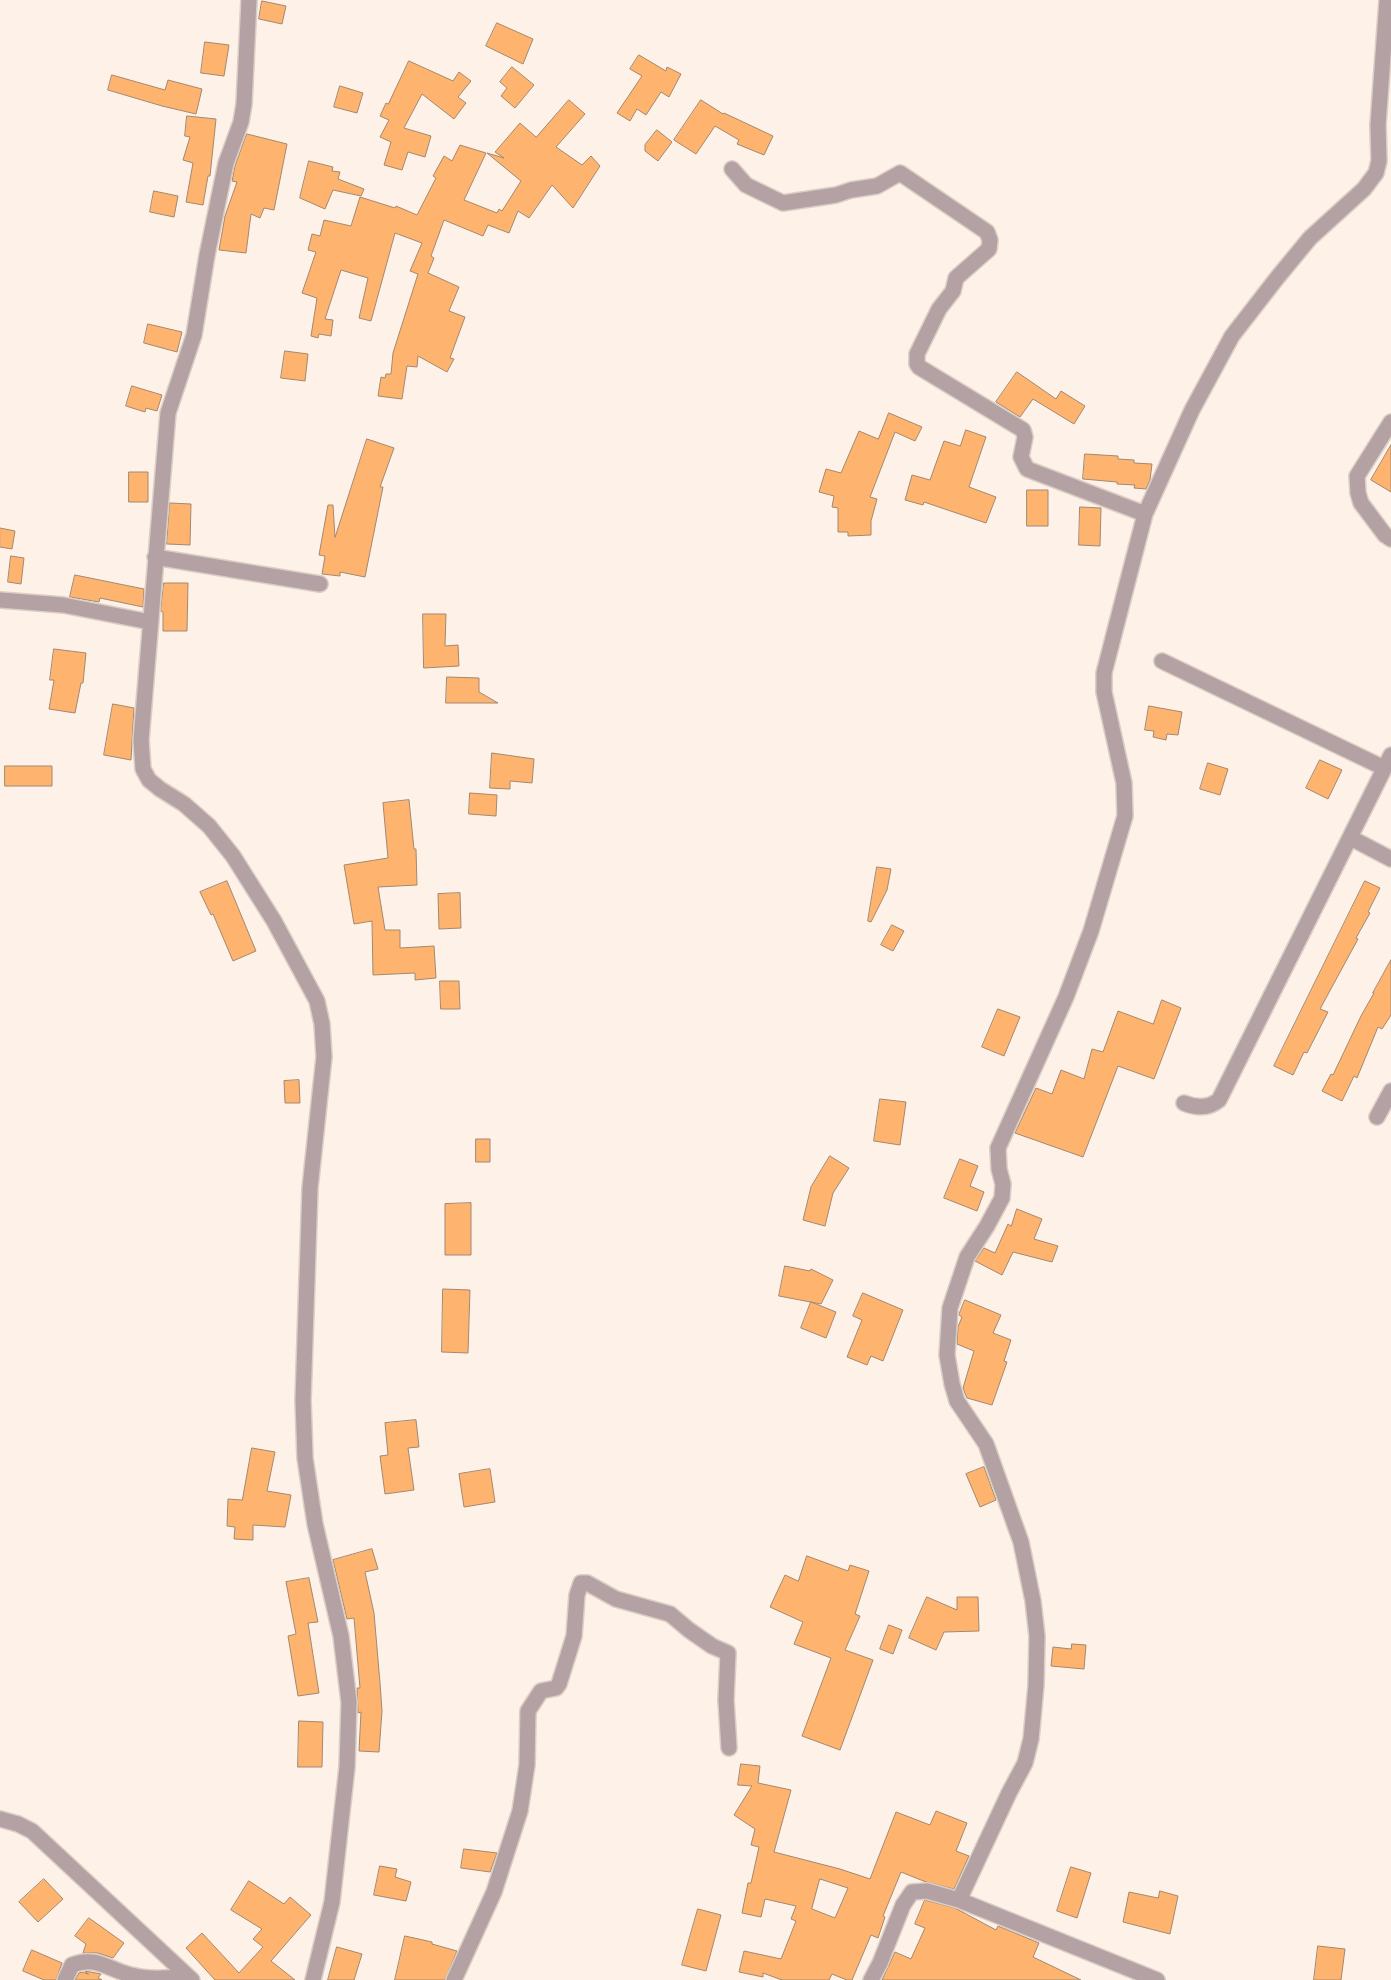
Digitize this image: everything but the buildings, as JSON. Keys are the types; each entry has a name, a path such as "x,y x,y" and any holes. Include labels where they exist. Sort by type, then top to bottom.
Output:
{"street":[{"path":"249,0 242,114 226,163 207,255 194,335 168,413 141,740 143,769 149,780 184,804 209,826 234,856 274,921 317,1001 322,1024 324,1057 310,1188 303,1400 305,1458 315,1524 341,1636 349,1702 347,1767 332,1902 313,1980"},
{"path":"959,1900 1008,1793 1025,1763 1032,1739 1037,1636 1033,1601 1021,1542 986,1444 957,1401 952,1384 947,1355 950,1308 967,1257 1002,1198 1003,1184 999,1169 998,1148 1066,997 1088,939 1124,816 1124,783 1105,700 1104,673 1145,514 1192,410 1232,336 1310,238 1364,189 1376,173 1386,0"},
{"path":"732,169 746,185 783,203 836,195 850,190 877,186 900,173 987,232 990,240 988,249 956,278 953,291 939,309 918,354 917,364 1023,430 1025,437 1021,457 1027,469 1145,514"},
{"path":"1391,422 1357,476 1361,503 1385,535 1391,539"},
{"path":"156,557 320,584"},
{"path":"0,600 63,605 150,622"},
{"path":"1162,661 1388,762 1219,1100 1213,1105 1204,1107 1195,1107 1184,1103"},
{"path":"1351,838 1391,859"},
{"path":"1377,1117 1391,1091"},
{"path":"454,1980 498,1882 523,1798 527,1766 528,1711 541,1691 556,1688 559,1684 574,1636 576,1595 581,1583 587,1583 616,1599 670,1614 712,1646 728,1653 726,1700 729,1748"},
{"path":"0,1819 18,1824 32,1831 189,1978"},
{"path":"871,1980 880,1963 903,1905 912,1892 927,1890 959,1900 1157,1980"},
{"path":"65,1980 72,1964 82,1960 91,1960 130,1975 156,1979 189,1978"}]}
